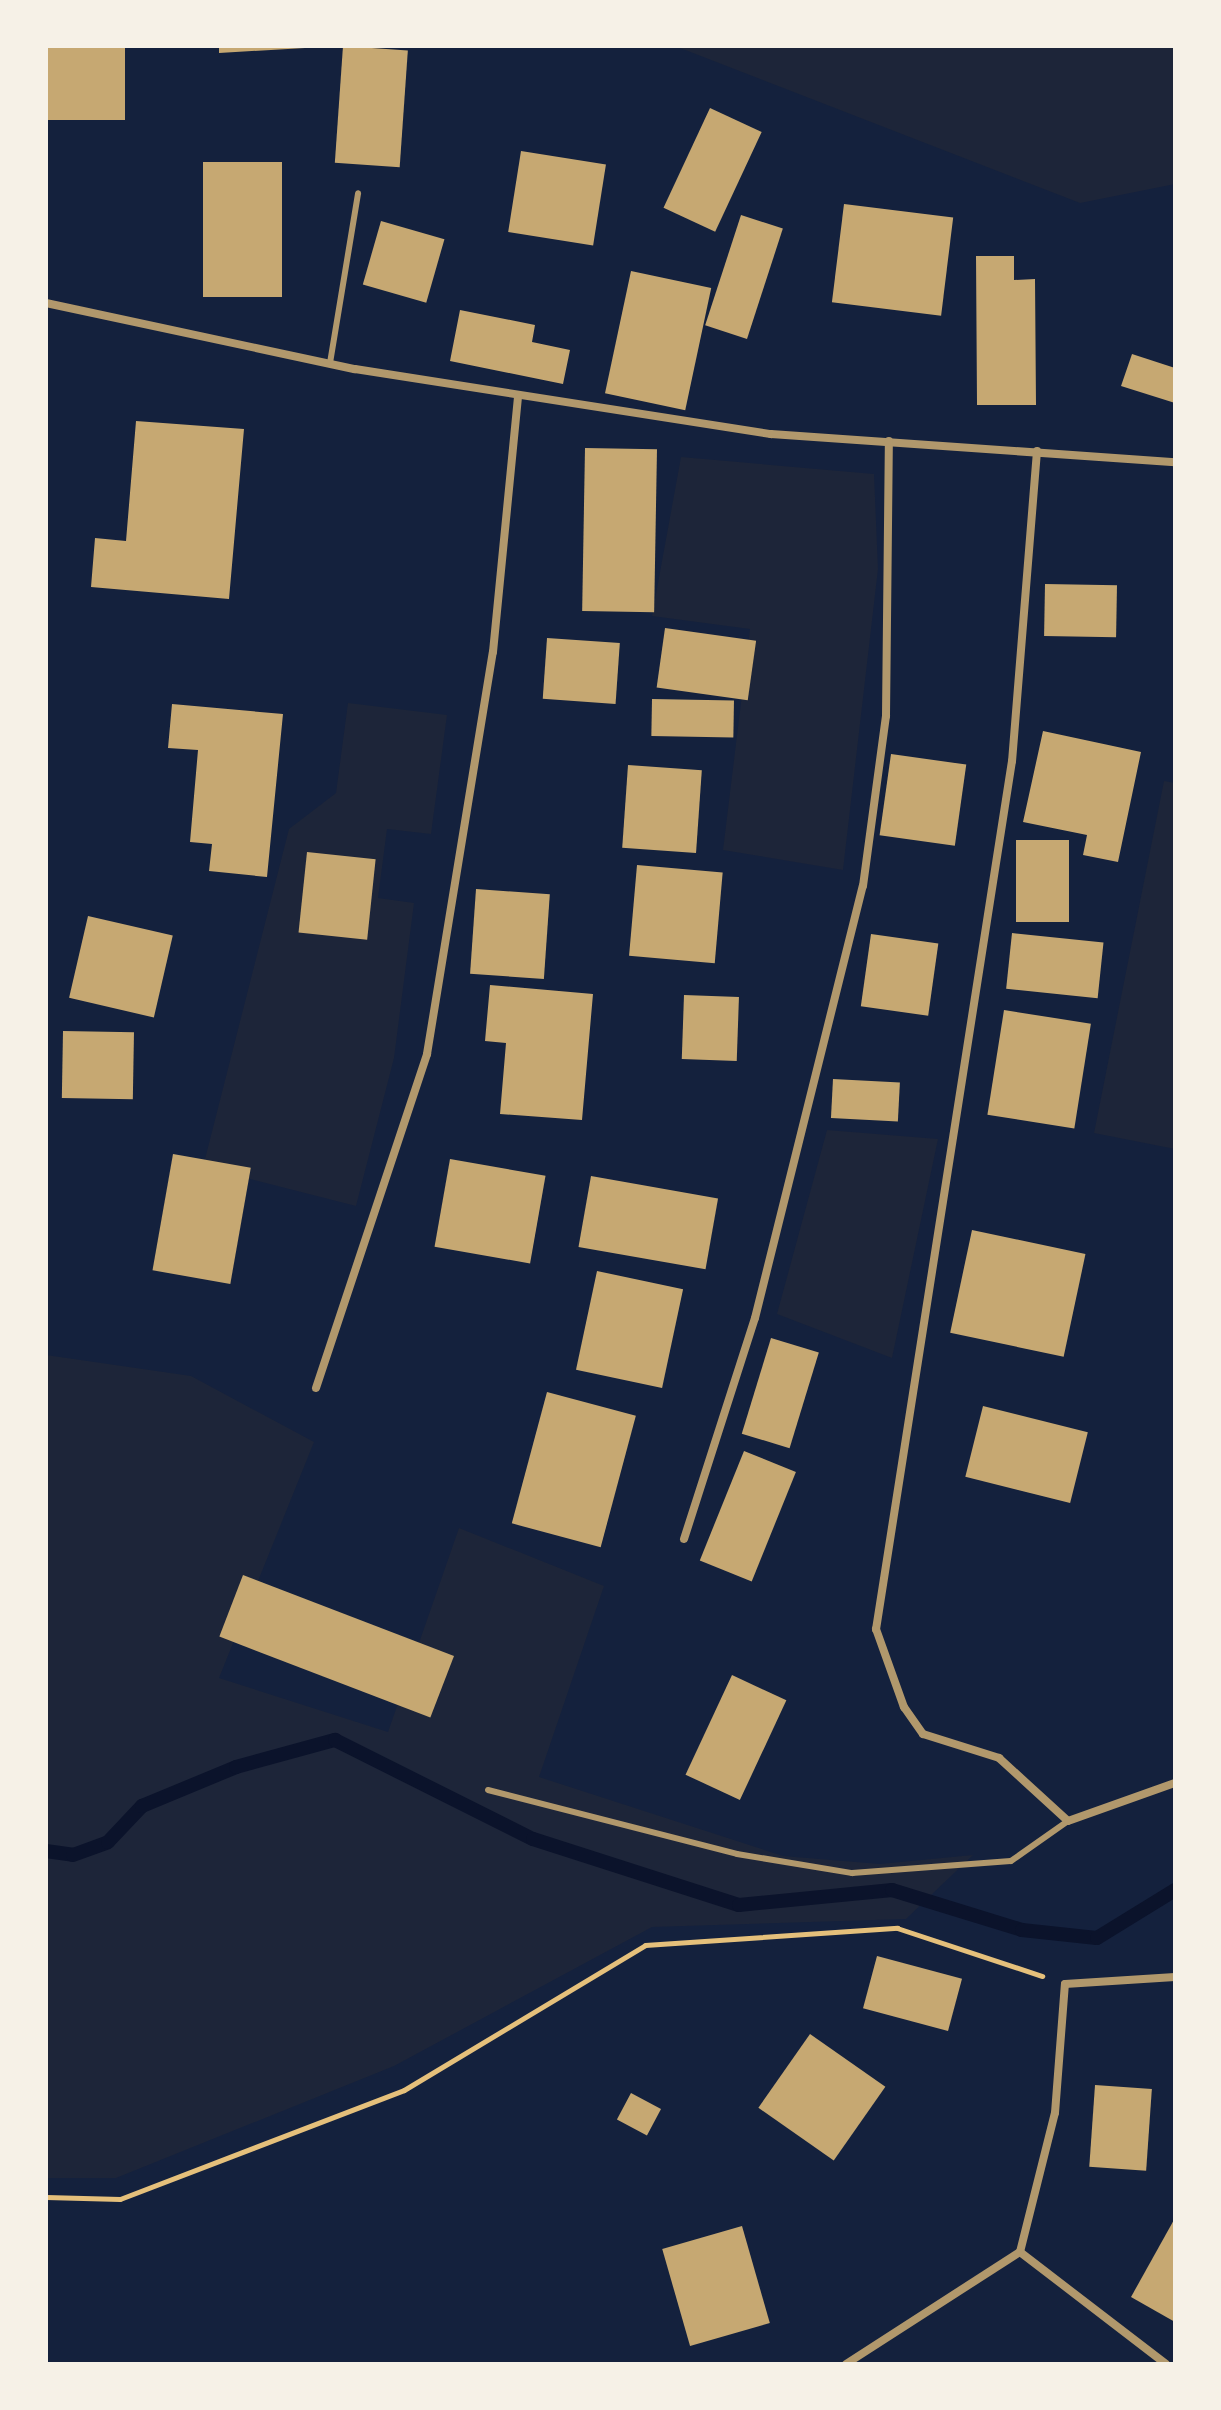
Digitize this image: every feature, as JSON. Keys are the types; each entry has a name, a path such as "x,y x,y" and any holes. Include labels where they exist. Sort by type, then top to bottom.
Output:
{"street":[{"path":"46,303 330,363 518,397 771,434 1175,462"},
{"path":"316,1388 427,1054 493,652 518,397"},
{"path":"684,1539 755,1318 863,886 886,716 889,441"},
{"path":"1037,451 1012,761 876,1629 904,1707 923,1734 999,1758 1068,1821 1175,1783"},
{"path":"846,2364 1020,2252 1055,2113 1065,1984 1175,1977"},
{"path":"1020,2252 1166,2364"}],"lane":[{"path":"330,363 358,193"},
{"path":"488,1790 737,1854 852,1873 1011,1861 1068,1821"}],"path":[{"path":"46,2197 120,2199 404,2090 645,1945 897,1928 1065,1984"}],"shaded area":[{"path":"675,46 1175,46 1175,184 1080,203"},
{"path":"681,457 874,474 878,569 843,870 723,850 750,629 652,616"},
{"path":"348,703 447,715 431,834 387,829 378,898 414,903 394,1058 356,1206 203,1167 289,829 336,793"},
{"path":"1164,781 1175,783 1175,1149 1094,1133"},
{"path":"827,1130 938,1139 892,1358 777,1314"},
{"path":"46,1355 191,1376 314,1442 219,1678 388,1732 459,1528 604,1586 539,1777 783,1856 880,1864 973,1855 906,1919 652,1927 394,2066 116,2178 46,2178"}],"building":[{"path":"46,46 125,46 125,120 46,120"},
{"path":"219,46 305,46 305,48 219,53"},
{"path":"343,46 408,51 400,167 335,163"},
{"path":"710,108 762,132 715,232 664,208"},
{"path":"521,151 606,164 593,245 508,232"},
{"path":"203,162 282,162 282,297 203,297"},
{"path":"844,204 953,217 941,316 832,302"},
{"path":"741,215 783,229 747,339 705,325"},
{"path":"381,221 444,239 426,303 363,284"},
{"path":"976,256 1014,256 1014,280 1035,279 1036,405 977,405"},
{"path":"631,271 711,288 685,410 605,393"},
{"path":"460,310 535,325 532,342 570,350 563,384 450,361"},
{"path":"1132,354 1175,368 1175,403 1121,386"},
{"path":"136,421 244,429 229,599 91,587 95,538 126,541"},
{"path":"585,448 657,449 654,612 582,611"},
{"path":"1045,584 1117,585 1116,637 1044,636"},
{"path":"665,628 756,641 748,700 657,687"},
{"path":"547,638 620,643 616,704 543,699"},
{"path":"652,699 734,700 733,737 651,736"},
{"path":"172,704 283,714 267,877 209,871 212,844 190,842 198,750 168,748"},
{"path":"1043,731 1141,752 1118,862 1083,855 1087,835 1023,822"},
{"path":"891,754 966,765 955,846 880,835"},
{"path":"628,765 702,770 696,853 622,848"},
{"path":"1016,840 1069,840 1069,922 1016,922"},
{"path":"307,852 376,859 367,940 299,933"},
{"path":"637,865 723,872 715,963 629,956"},
{"path":"476,889 550,894 544,979 470,974"},
{"path":"88,916 173,936 154,1017 69,998"},
{"path":"1012,933 1103,943 1098,998 1006,989"},
{"path":"871,934 938,943 928,1016 861,1006"},
{"path":"490,985 593,994 582,1120 500,1114 506,1043 485,1041"},
{"path":"684,995 739,997 737,1061 682,1059"},
{"path":"1004,1010 1091,1024 1074,1128 987,1115"},
{"path":"63,1031 134,1032 133,1099 62,1098"},
{"path":"833,1079 900,1083 898,1121 831,1118"},
{"path":"173,1154 251,1168 230,1284 153,1270"},
{"path":"450,1159 546,1176 530,1263 435,1247"},
{"path":"591,1176 718,1198 706,1269 578,1247"},
{"path":"972,1230 1085,1254 1064,1357 950,1333"},
{"path":"597,1271 683,1289 662,1388 576,1370"},
{"path":"771,1338 819,1353 790,1448 742,1434"},
{"path":"547,1392 636,1416 601,1547 512,1523"},
{"path":"983,1406 1088,1432 1070,1503 965,1477"},
{"path":"744,1451 796,1472 752,1581 700,1560"},
{"path":"243,1575 454,1656 430,1718 219,1637"},
{"path":"732,1675 786,1700 740,1800 686,1775"},
{"path":"877,1956 962,1979 948,2031 863,2008"},
{"path":"810,2034 885,2087 834,2160 758,2108"},
{"path":"1095,2085 1152,2089 1146,2171 1089,2167"},
{"path":"631,2093 661,2109 647,2135 617,2119"},
{"path":"1175,2218 1175,2322 1131,2297"},
{"path":"742,2226 770,2323 690,2346 662,2249"}],"waterway":[{"path":"46,1851 73,1855 108,1842 142,1806 236,1767 335,1740 533,1839 739,1905 892,1890 1022,1930 1097,1938 1175,1890"}]}
